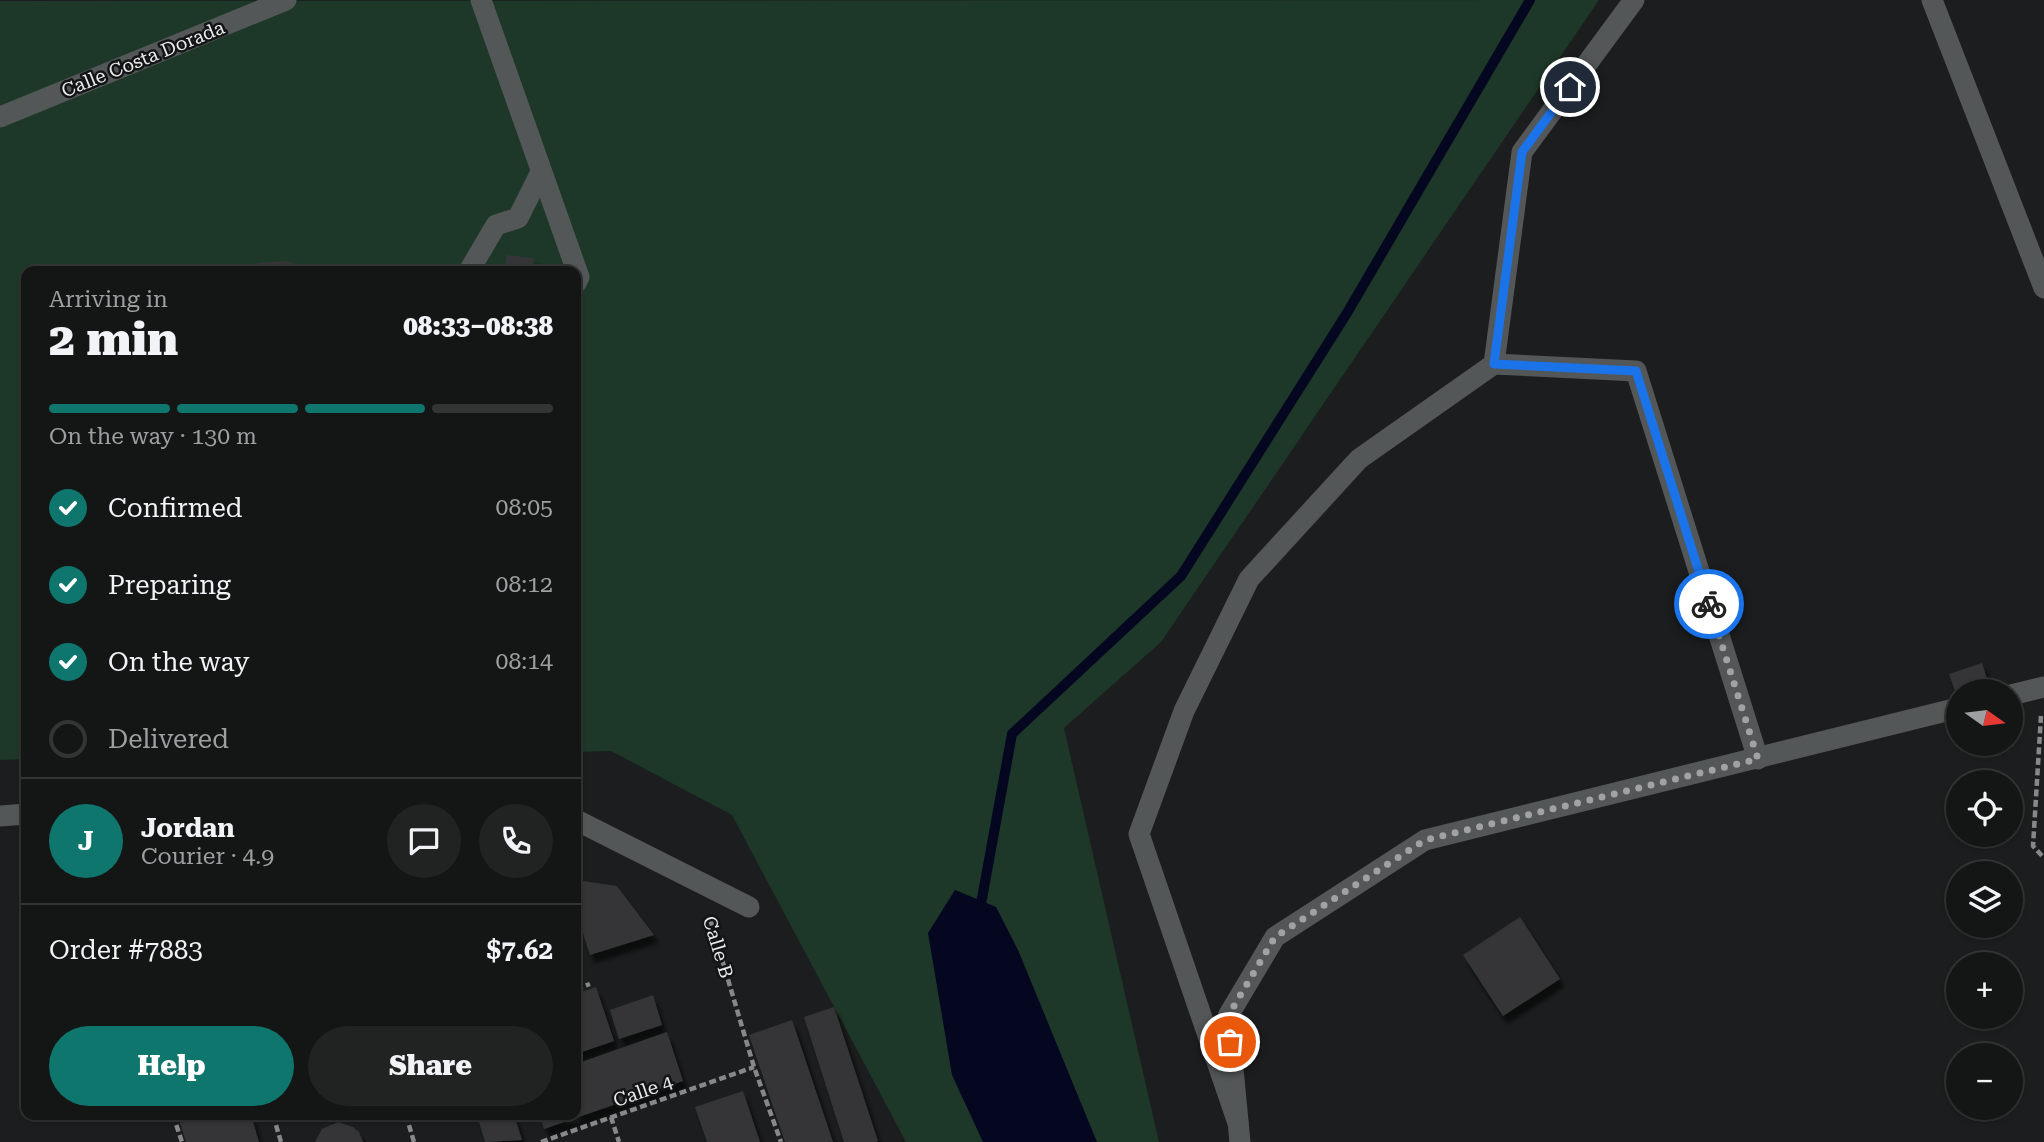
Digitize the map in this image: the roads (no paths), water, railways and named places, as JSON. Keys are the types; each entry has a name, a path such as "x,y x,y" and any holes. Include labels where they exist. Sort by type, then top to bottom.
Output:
{"street":[{"name":"Calle Costa Dorada","path":"0,117 286,0"},
{"path":"481,0 575,266"},
{"path":"1494,364 1522,152 1634,0"},
{"path":"1933,0 2044,288"},
{"path":"472,266 496,225 518,218 541,172"},
{"path":"1239,1133 1139,834 1184,711 1249,579 1359,459 1494,364 1636,371 1758,759"},
{"path":"2023,692 2043,687"},
{"path":"1239,1133 1228,1016 1275,937 1425,840 1946,711"},
{"path":"0,816 21,814"},
{"path":"581,823 749,907"}],"water":[{"path":"955,890 996,907 1018,950 1097,1142 983,1142 952,1075 928,933"}],"waterway":[{"path":"983,915 981,904 1012,734 1181,576 1347,313 1530,0"}]}
